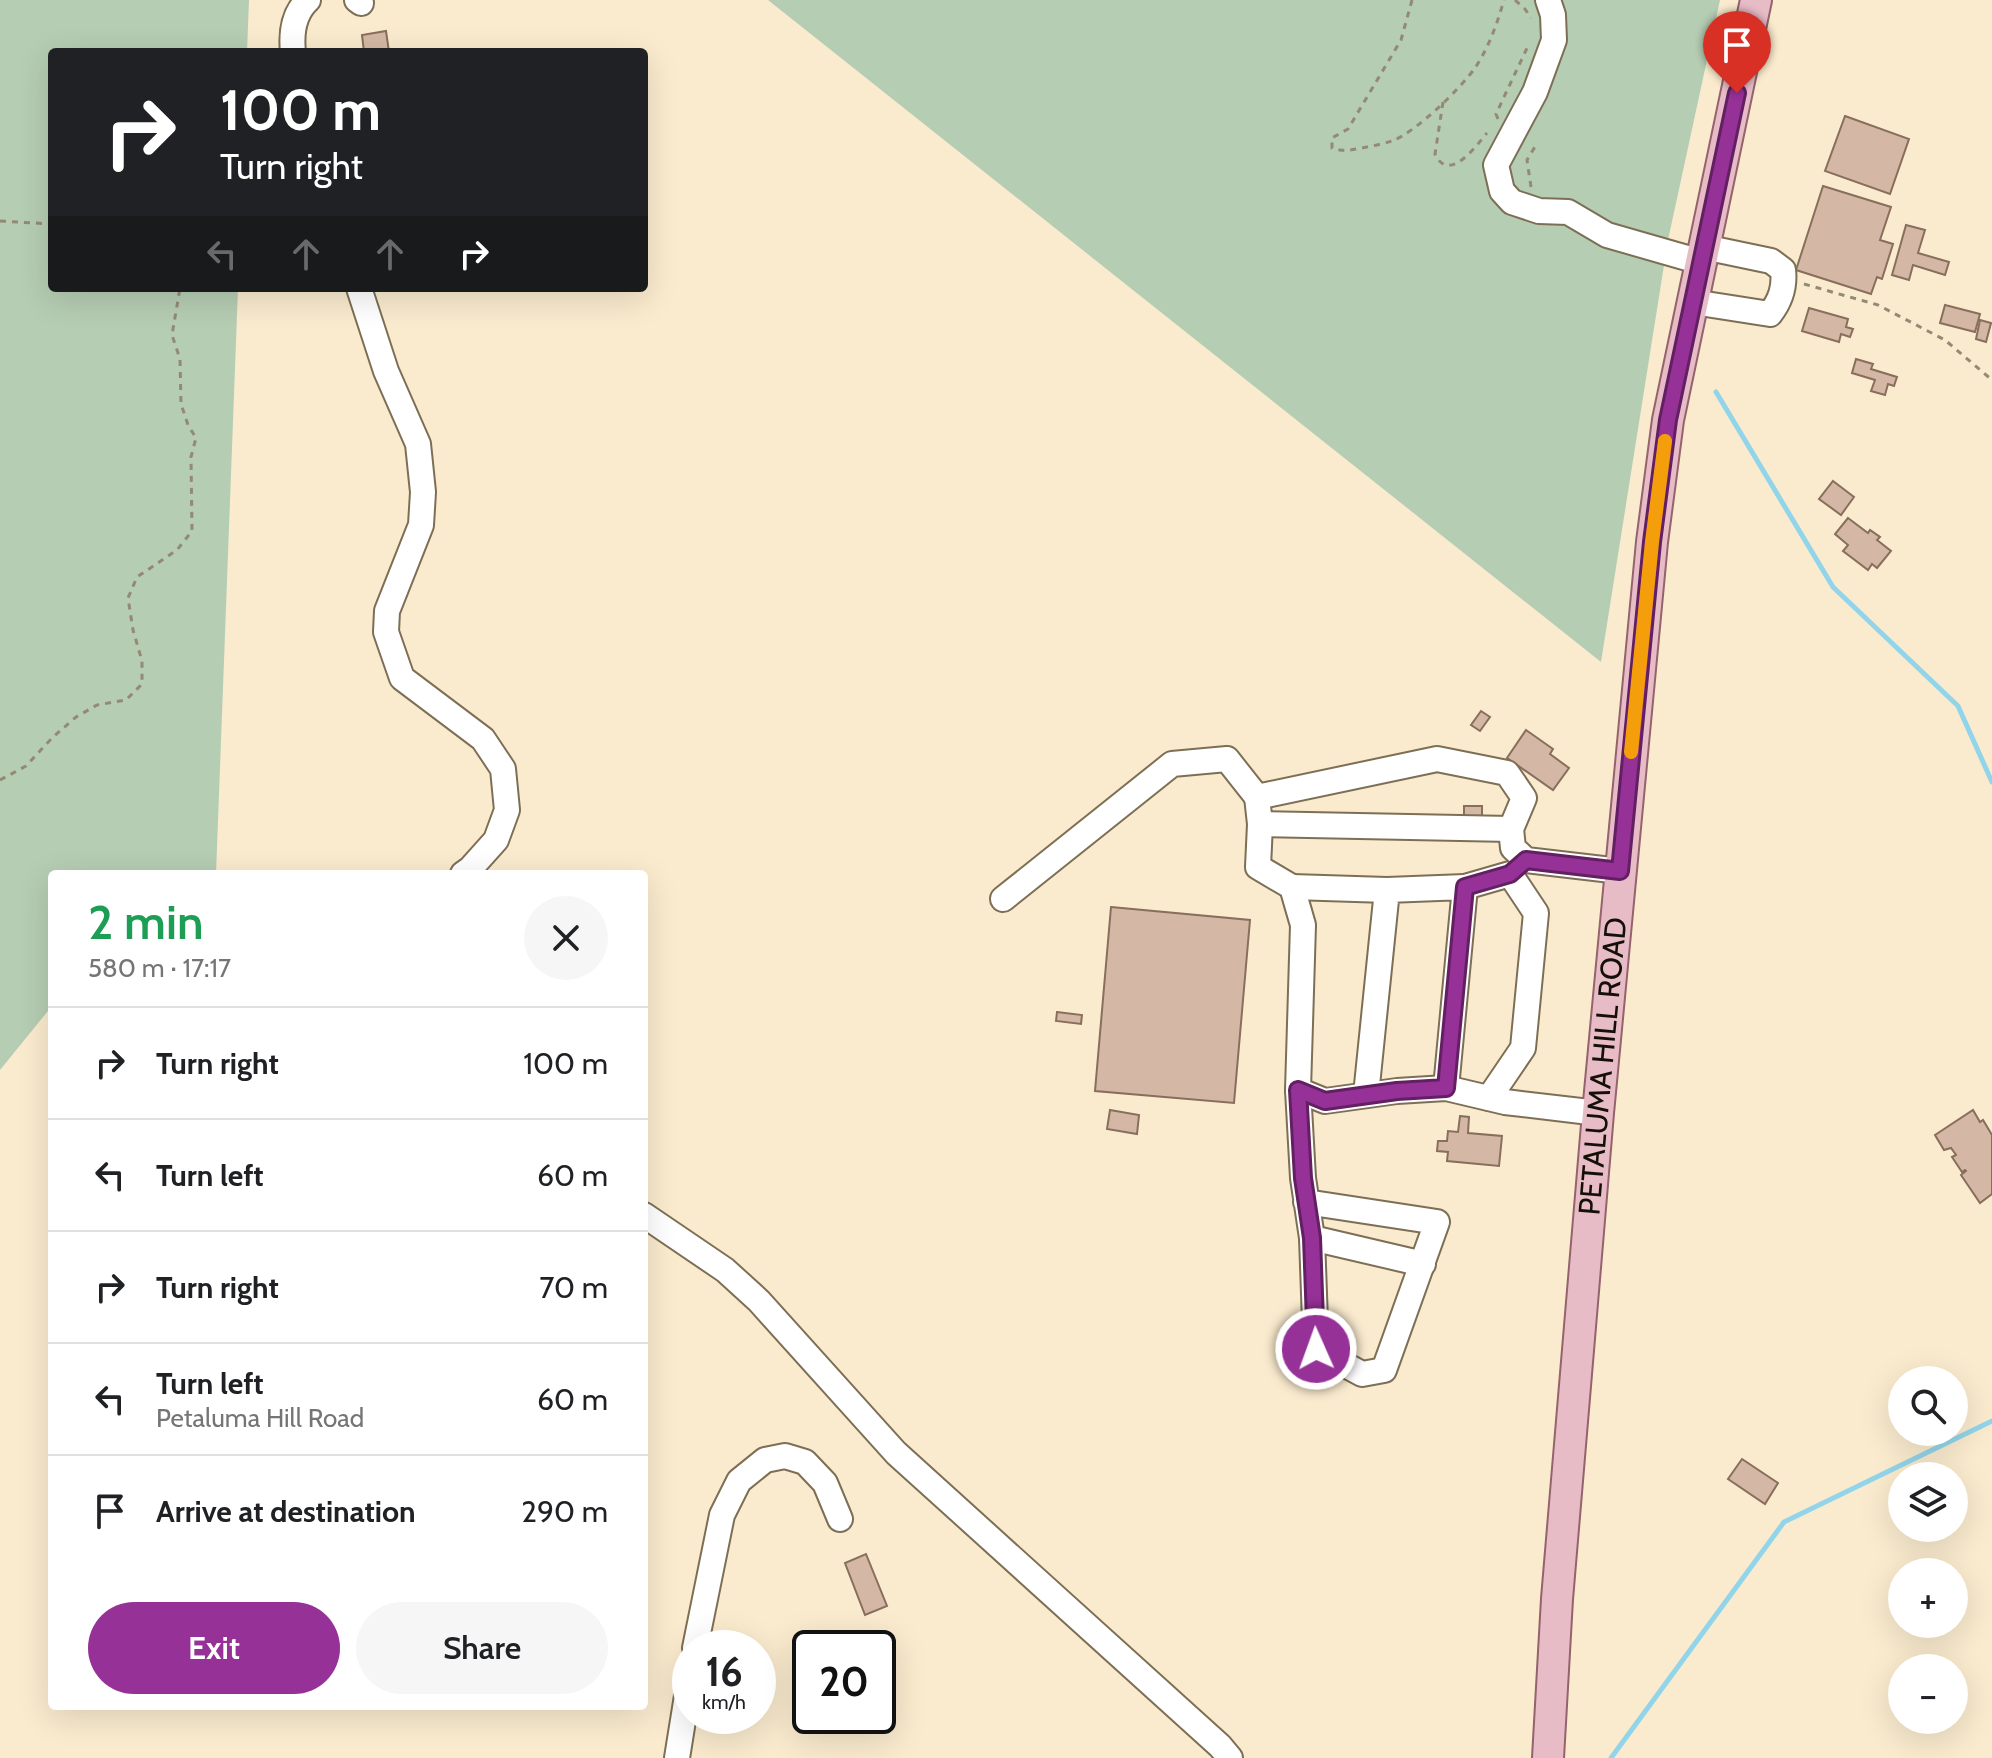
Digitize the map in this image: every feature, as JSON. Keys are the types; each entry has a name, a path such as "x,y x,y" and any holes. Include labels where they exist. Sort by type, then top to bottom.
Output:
{"main road":[{"name":"PETALUMA HILL ROAD","path":"1548,1758 1557,1599 1598,1113 1652,542 1668,420 1756,0"}],"lane":[{"path":"293,48 291,35 299,8 308,0"},
{"path":"1548,0 1553,15 1554,40 1535,92 1496,165 1502,191 1512,202 1539,211 1568,212 1607,235 1702,255 1771,261 1783,270 1785,284 1778,305 1770,314 1693,302"},
{"path":"360,292 386,371 418,444 423,492 421,525 387,611 386,632 402,678 483,739 503,769 507,810 496,840 469,870"},
{"path":"1003,899 1172,764 1227,759 1257,797 1260,824 1258,867 1292,887 1387,890 1465,887 1518,867 1620,871"},
{"path":"1257,797 1437,759 1507,773 1524,798 1511,829 1518,867 1536,913 1523,1048 1489,1098"},
{"path":"1260,824 1511,829"},
{"path":"1292,887 1303,925 1298,1090 1303,1178 1306,1202 1312,1238 1316,1349 1362,1374 1384,1370 1437,1222 1306,1202"},
{"path":"1446,1088 1465,887"},
{"path":"1366,1095 1387,890"},
{"path":"1298,1090 1325,1101 1446,1088 1505,1102 1598,1113"},
{"path":"648,1218 725,1270 759,1301 896,1453 1230,1758"},
{"path":"1312,1238 1423,1264"},
{"path":"699,1630 722,1515 739,1481 765,1460 785,1456 805,1462 825,1483 840,1519"},
{"path":"677,1758 681,1734"}],"path":[{"path":"1412,0 1401,40 1348,129 1332,138 1332,148 1343,152 1393,140 1412,129 1474,69 1493,34 1504,0"},
{"path":"1515,0 1536,27"},
{"path":"1500,124 1496,114 1531,39"},
{"path":"1443,102 1435,145 1438,161 1447,165 1461,162 1493,127"},
{"path":"1532,194 1527,160 1536,145"},
{"path":"0,221 48,224"},
{"path":"1785,284 1809,283 1878,305 1945,340 1992,380"},
{"path":"0,780 26,766 76,717 97,705 126,700 142,684 142,661 128,598 137,577 177,550 192,531 191,457 196,438 181,404 180,359 172,335 179,292"}],"green space":[{"path":"0,0 249,0 247,48 48,48 48,292 238,292 216,870 48,870 48,1011 0,1070"},
{"path":"768,0 1720,0 1668,240 1601,662"}],"building":[{"path":"386,31 388,48 364,48 362,35"},
{"path":"1845,116 1909,139 1890,194 1825,171"},
{"path":"1823,186 1891,207 1880,240 1893,244 1882,279 1877,277 1871,294 1796,270"},
{"path":"1906,225 1925,230 1918,253 1949,262 1945,275 1913,265 1909,280 1892,275"},
{"path":"1945,305 1980,314 1975,332 1940,323"},
{"path":"1809,308 1848,319 1846,327 1853,329 1850,337 1841,334 1839,342 1802,331"},
{"path":"1980,320 1991,323 1986,342 1976,339"},
{"path":"1856,359 1873,364 1871,369 1897,377 1894,386 1888,384 1885,395 1871,391 1875,380 1852,373"},
{"path":"1833,481 1854,497 1841,515 1819,499"},
{"path":"1848,518 1868,533 1870,530 1880,537 1877,540 1891,551 1877,568 1872,564 1868,570 1843,551 1848,545 1835,534"},
{"path":"1481,711 1490,717 1480,731 1471,725"},
{"path":"1526,730 1553,749 1550,754 1569,768 1553,790 1507,758"},
{"path":"1464,806 1482,806 1482,819 1464,819"},
{"path":"1111,907 1250,920 1234,1103 1095,1091"},
{"path":"1057,1012 1082,1015 1081,1024 1056,1021"},
{"path":"1110,1110 1139,1115 1137,1134 1107,1129"},
{"path":"1973,1110 1992,1135 1992,1194 1980,1203 1961,1175 1966,1171 1962,1172 1952,1157 1956,1155 1951,1148 1944,1150 1935,1135"},
{"path":"1460,1116 1469,1117 1468,1133 1502,1136 1499,1166 1447,1161 1448,1152 1437,1151 1438,1141 1447,1141 1448,1131 1458,1132"},
{"path":"1742,1459 1778,1483 1765,1504 1728,1479"},
{"path":"866,1554 887,1606 865,1615 845,1563"}],"waterway":[{"path":"1716,392 1833,587 1958,706 1992,782"},
{"path":"1611,1758 1784,1522 1992,1421"}],"slow traffic":[{"path":"1631,752 1665,441"}],"route":[{"path":"1316,1349 1312,1238 1303,1178 1298,1090 1325,1101 1446,1088 1465,887 1510,874 1526,860 1620,871 1652,542 1668,420 1737,93"}]}
